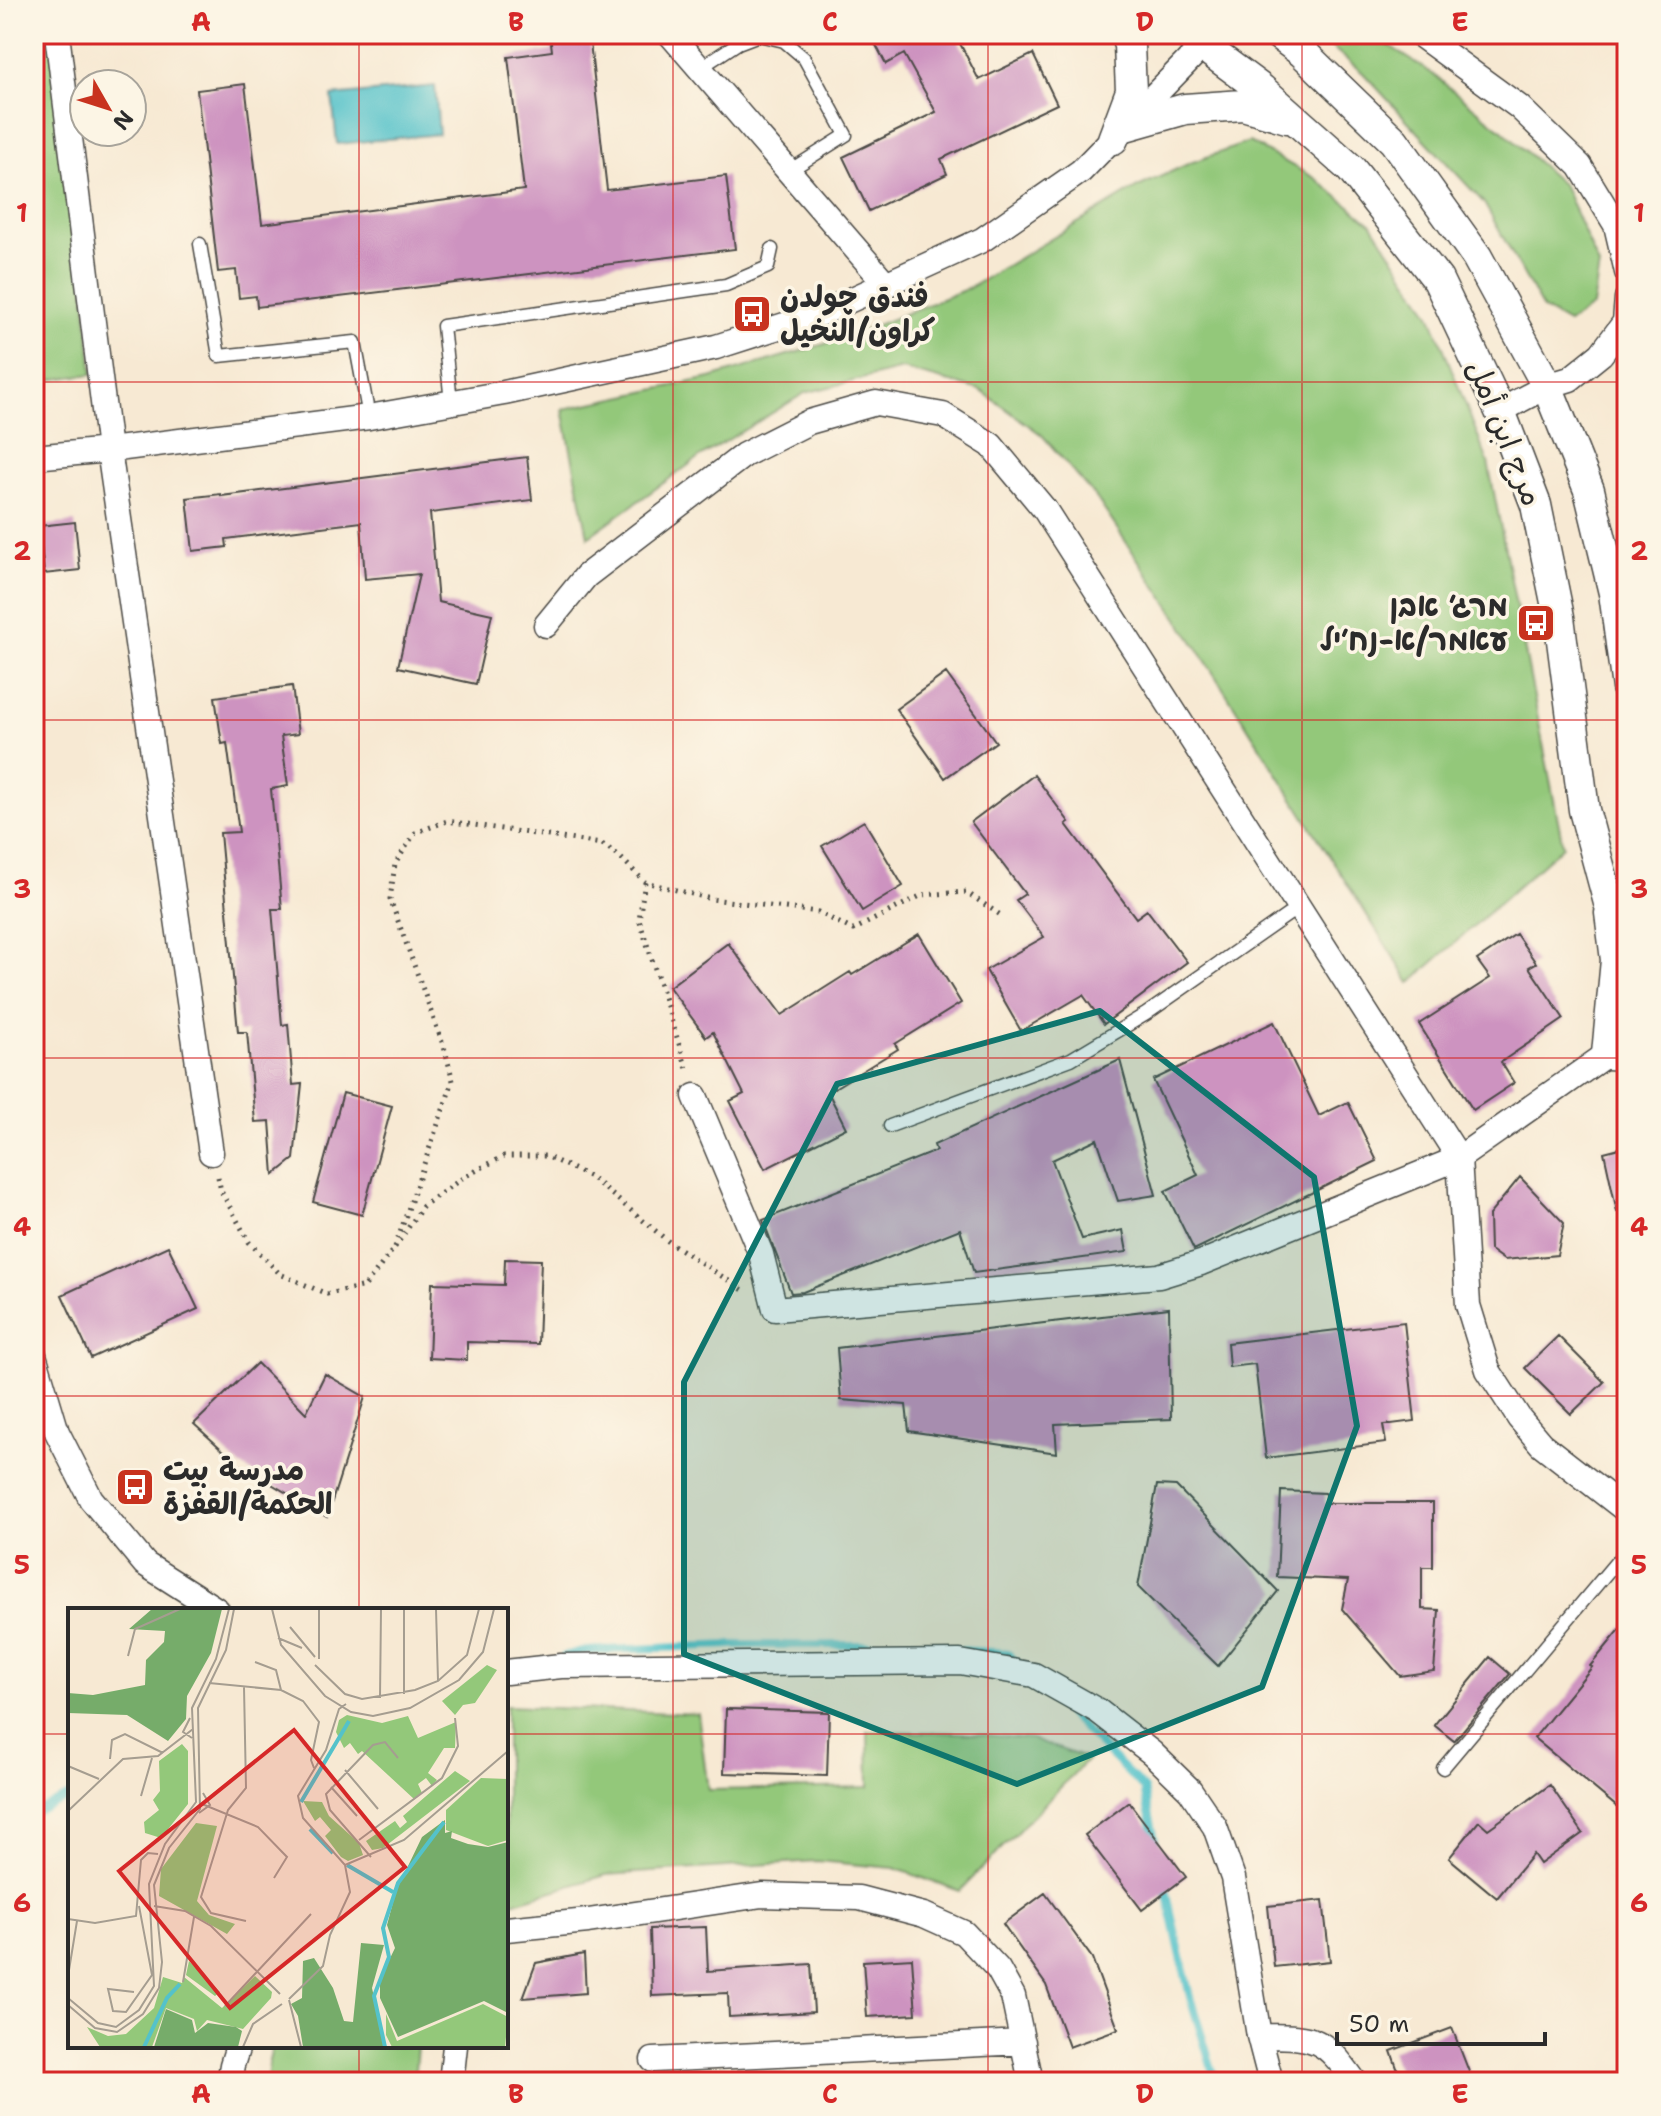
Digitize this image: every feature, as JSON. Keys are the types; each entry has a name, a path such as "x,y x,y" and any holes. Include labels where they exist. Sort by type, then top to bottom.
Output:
{"street":[{"path":"57,34 109,450 211,1153"},
{"path":"670,34 887,285"},
{"path":"1119,132 1131,91 1129,45 1125,34"},
{"name":"مرج ابن أمل","path":"1278,34 1302,52 1394,141 1477,257 1547,386 1589,490 1614,593 1627,688"},
{"path":"1419,34 1519,107 1580,166 1616,225 1627,272"},
{"path":"34,457 369,417 504,393 716,347 822,313 982,240 1081,171 1201,38"},
{"name":"مرج ابن أمل","path":"1201,38 1351,169 1438,280 1500,411 1536,505 1559,617 1584,810 1609,903 1627,936"},
{"path":"1119,132 1185,109 1243,105 1298,122"},
{"path":"1500,411 1547,386 1570,379 1601,354 1625,322 1627,298"},
{"path":"546,625 586,576 744,455 809,422 876,403 943,415 991,445 1045,510 1459,1158 1468,1305 1488,1370 1519,1418 1541,1444 1627,1511"},
{"path":"695,1096 761,1254 775,1309 1159,1276 1201,1263 1459,1158 1620,1049 1616,960 1609,903"},
{"path":"34,1355 57,1432 91,1499 145,1564 214,1608"},
{"path":"508,1672 561,1666 960,1662 1034,1675 1098,1711 1152,1753 1190,1790 1215,1827 1233,1878 1259,2036 1271,2082"},
{"path":"508,1929 588,1921 762,1895 859,1898 924,1915 964,1933 998,1969 1013,1996 1031,2082"},
{"path":"1259,2036 1300,2037 1321,2043 1337,2056 1355,2082"},
{"path":"653,2060 1023,2042"},
{"path":"229,2082 237,2048"},
{"path":"451,2082 455,2048"}],"lane":[{"path":"700,68 738,43 759,35 784,41 804,58 846,135 789,171"},
{"path":"200,244 219,356 355,342 369,417"},
{"path":"451,402 443,326 726,285 768,267 772,249"},
{"path":"890,1126 1071,1059 1146,1014 1299,907"},
{"path":"1443,1768 1627,1549"}],"path":[{"path":"395,1247 453,1081 445,1050 390,899 395,864 415,833 447,821 602,844 617,854 645,882 711,899 818,912 853,930 922,895 966,892 1002,916"},
{"path":"645,882 639,919 695,1096"},
{"path":"211,1153 221,1191 249,1242 280,1274 327,1294 365,1286 423,1206 464,1177 504,1156 546,1156 592,1178 669,1242 775,1309"}],"highlighted area":[{"path":"1100,1011 1314,1177 1357,1426 1262,1687 1017,1784 684,1654 684,1382 837,1084"}],"green space":[{"path":"34,34 58,34 93,374 34,382"},
{"path":"1316,34 1371,34 1430,72 1502,130 1564,186 1599,266 1593,306 1568,323 1543,309 1484,203 1363,73"},
{"path":"1249,142 1315,178 1372,224 1430,314 1488,462 1563,846 1410,983 1193,641 1097,499 1042,435 980,390 902,369 805,393 700,457 588,537 563,409 710,378 845,338 969,288 1138,187 1190,163"},
{"path":"508,1706 698,1714 708,1790 869,1787 868,1731 960,1733 1032,1739 1088,1759 960,1891 894,1868 817,1861 606,1875 508,1904"},
{"path":"272,2048 417,2048 414,2082 267,2082"}],"water":[{"path":"435,86 439,134 337,144 332,96"}],"building":[{"path":"550,34 589,34 607,190 726,176 735,249 257,307 256,296 239,298 236,270 218,272 197,90 245,84 262,224 524,190 508,57 552,51"},
{"path":"870,34 955,34 979,80 1033,54 1057,104 941,159 947,174 869,211 843,157 936,112 904,54 886,64"},
{"path":"527,457 532,500 430,513 438,602 492,614 476,684 398,667 419,574 365,579 361,522 226,539 227,547 193,551 187,498"},
{"path":"75,522 80,570 44,574 39,526"},
{"path":"946,673 996,742 945,778 896,709"},
{"path":"292,686 298,734 281,736 288,786 271,789 282,909 272,909 282,1025 288,1024 293,1085 302,1084 294,1159 274,1175 270,1121 255,1122 247,1032 238,1032 220,833 239,832 227,743 222,744 215,697"},
{"path":"1034,775 1069,822 1066,824 1136,918 1147,910 1187,962 1104,1024 1083,995 1021,1031 986,970 1044,937 1016,900 1025,894 971,822"},
{"path":"864,821 903,886 862,911 822,846"},
{"path":"919,934 961,1003 895,1044 898,1049 828,1092 846,1128 765,1169 730,1101 744,1094 713,1032 706,1037 669,987 728,943 782,1015 850,972 852,975"},
{"path":"1516,934 1536,963 1529,967 1564,1019 1501,1062 1514,1083 1473,1110 1419,1024 1490,978 1477,960"},
{"path":"1274,1022 1319,1116 1348,1102 1377,1161 1194,1250 1165,1191 1198,1175 1153,1080"},
{"path":"1120,1060 1156,1195 1118,1201 1097,1139 1052,1160 1082,1239 1123,1230 1127,1252 974,1273 960,1229 803,1292 791,1293 763,1220 936,1151 934,1145"},
{"path":"343,1093 392,1106 362,1215 313,1202"},
{"path":"1627,1146 1627,1211 1617,1212 1604,1152"},
{"path":"1520,1177 1564,1223 1557,1255 1504,1260 1490,1250 1489,1215"},
{"path":"168,1246 198,1309 91,1358 62,1295"},
{"path":"505,1259 541,1260 538,1344 467,1342 467,1360 429,1358 432,1283 504,1285"},
{"path":"1169,1308 1171,1419 1055,1424 1057,1453 909,1431 906,1405 841,1400 837,1348"},
{"path":"1404,1322 1415,1421 1383,1425 1386,1443 1266,1458 1255,1364 1229,1367 1227,1343"},
{"path":"1558,1336 1604,1382 1571,1414 1525,1368"},
{"path":"257,1363 306,1413 325,1374 365,1397 327,1517 238,1464 194,1424"},
{"path":"1157,1485 1176,1486 1278,1591 1218,1666 1138,1587"},
{"path":"1281,1491 1325,1493 1325,1503 1433,1503 1433,1567 1422,1567 1422,1609 1439,1610 1434,1671 1400,1676 1342,1609 1348,1580 1277,1577"},
{"path":"1627,1621 1627,1796 1617,1807 1534,1738"},
{"path":"1490,1657 1510,1674 1454,1741 1434,1725"},
{"path":"726,1709 829,1712 827,1776 724,1773"},
{"path":"1550,1785 1583,1833 1540,1864 1533,1854 1497,1898 1449,1858 1479,1821 1488,1829"},
{"path":"1129,1802 1186,1877 1142,1910 1085,1835"},
{"path":"1045,1893 1092,1958 1118,2029 1069,2047 1046,1985 1003,1924"},
{"path":"1323,1900 1330,1961 1274,1967 1268,1906"},
{"path":"706,1927 708,1971 811,1964 814,2012 729,2017 728,1993 652,1996 650,1929"},
{"path":"584,1954 586,1993 523,1998 536,1963"},
{"path":"912,1958 916,2014 867,2017 863,1961"},
{"path":"1452,2028 1473,2082 1402,2082 1391,2051"}],"waterway":[{"path":"564,1656 582,1651 732,1645 860,1645 1007,1653 1020,1666"},
{"path":"1050,1695 1144,1789 1156,1845"},
{"path":"34,1812 68,1797"},
{"path":"1164,1881 1190,1997 1216,2082"}],"place":[{"name":"فندق چولدن كراون/النخيل","path":"752,314"},
{"name":"מרג׳ אבן עאמר/א-נח׳יל","path":"1536,623"},
{"name":"مدرسة بيت الحكمة/القفزة","path":"135,1487"}]}
